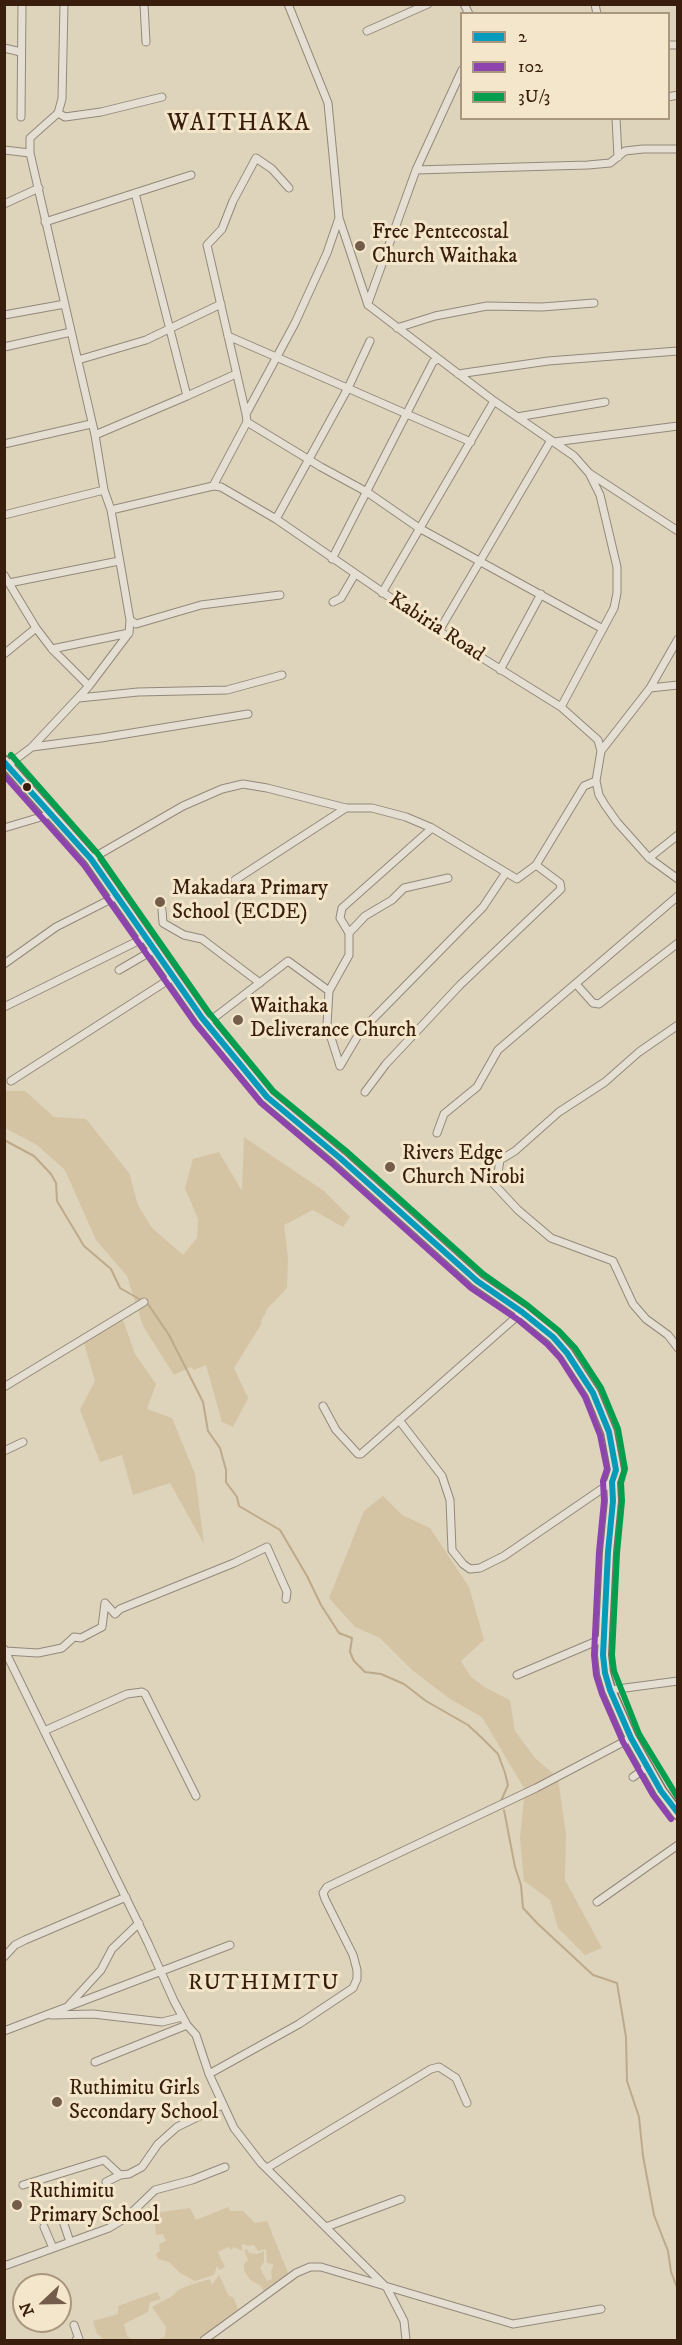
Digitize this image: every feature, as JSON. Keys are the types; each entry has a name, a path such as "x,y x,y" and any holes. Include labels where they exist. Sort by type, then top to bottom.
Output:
{"main road":[{"path":"6,763 91,859 206,1024 267,1097 340,1158 477,1281 553,1337 567,1353 593,1393 609,1432 616,1470 612,1482 604,1638 605,1673 631,1738 678,1814"}],"street":[{"path":"21,117 22,4"},
{"path":"6,763 32,747 79,698 129,633 130,620 95,435 30,153 30,138 58,113 62,99 64,4"},
{"path":"144,4 146,42"},
{"path":"288,4 328,103 339,218 368,305 494,401 574,456 589,473 678,531"},
{"path":"367,31 428,4"},
{"path":"4,48 21,52"},
{"path":"368,305 368,298 416,170 460,79"},
{"path":"58,113 65,117 101,112 162,97"},
{"path":"616,120 618,157"},
{"path":"416,170 588,165 610,163 625,151 643,148 678,149"},
{"path":"4,150 30,153"},
{"path":"289,188 272,170 256,158 233,201 222,229 207,243 247,418 321,467 367,492 419,528 479,563 603,629"},
{"path":"45,222 191,175"},
{"path":"4,204 39,188"},
{"path":"135,194 187,396"},
{"path":"111,510 213,486 295,323 327,253 339,218"},
{"path":"397,328 435,316 487,306 542,308 594,303"},
{"path":"4,315 65,304"},
{"path":"78,360 146,340 221,304"},
{"path":"4,346 71,332"},
{"path":"228,336 471,442"},
{"path":"276,519 348,388 370,341"},
{"path":"458,374 548,361 678,351"},
{"path":"332,559 408,415 433,362 438,359"},
{"path":"95,435 236,374"},
{"path":"382,593 494,401"},
{"path":"517,417 605,402"},
{"path":"4,444 91,424"},
{"path":"439,631 519,490 552,441 678,426"},
{"path":"561,707 614,608 616,593 617,567 602,504 589,473"},
{"name":"Kabiria Road","path":"213,486 221,487 276,519 439,631 561,707 598,740 601,751"},
{"path":"4,515 104,490"},
{"path":"6,578 9,583 119,561"},
{"path":"333,602 340,598 355,574"},
{"path":"6,578 36,628 52,649 89,686"},
{"path":"130,620 136,624 201,605 280,594"},
{"path":"500,670 541,594"},
{"path":"4,654 36,628"},
{"path":"52,649 129,633"},
{"path":"678,639 650,688 601,751 596,781 599,795 610,814 649,858 678,879"},
{"path":"79,698 138,692 227,690 282,675"},
{"path":"650,688 678,685"},
{"path":"32,747 248,714"},
{"path":"91,859 183,806 222,789 243,784 346,808 372,808 406,817 432,828 505,874 517,879 536,865 584,786 596,781"},
{"path":"235,880 346,808"},
{"path":"4,828 51,814"},
{"path":"432,828 342,908 340,918 350,933 349,955 329,991 327,1025 340,1066 360,1032 483,907 505,874"},
{"path":"649,858 678,836"},
{"path":"365,1092 387,1064 460,985 561,889 560,883 536,865"},
{"path":"350,933 365,916 392,900 404,888 448,878"},
{"path":"4,964 56,927 117,896"},
{"path":"437,1133 444,1114 477,1087 498,1050 678,896"},
{"path":"162,910 163,923 184,935 202,939 260,983"},
{"path":"4,1007 146,937"},
{"path":"576,984 592,1003 599,1004 678,943"},
{"path":"119,969 155,950"},
{"path":"206,1024 288,962 329,991"},
{"path":"11,1080 173,977"},
{"path":"678,1025 639,1052 605,1082 559,1112 515,1151 500,1160 497,1179 490,1180 518,1210 551,1238 613,1262 633,1304 646,1319 668,1335 678,1348"},
{"path":"4,1387 144,1302"},
{"path":"323,1406 336,1430 358,1454 361,1454 522,1312"},
{"path":"399,1420 442,1476 451,1509 452,1550 470,1569 480,1568 504,1556 612,1482"},
{"path":"4,1451 23,1442"},
{"path":"5,1650 38,1653 62,1648 74,1637 81,1638 102,1628 105,1603 115,1614 120,1609 267,1547 287,1592 286,1599"},
{"path":"517,1675 604,1638"},
{"path":"5,1650 139,1923 182,2017 196,2035 208,2074 242,2141 387,2288 404,2321 406,2340"},
{"path":"610,1690 678,1681"},
{"path":"44,1731 127,1694 142,1692 196,1796"},
{"path":"208,2074 299,2024 353,1988 357,1979 357,1970 353,1955 323,1893 327,1887 536,1788 631,1738"},
{"path":"633,1777 647,1767"},
{"path":"597,1902 678,1845"},
{"path":"4,1957 15,1945 25,1940 126,1897"},
{"path":"67,2007 101,1970 112,1949 139,1923"},
{"path":"4,2031 230,1945"},
{"path":"45,2015 93,2014 162,2022 182,2017"},
{"path":"95,2062 187,2025"},
{"path":"267,2168 431,2069 439,2067 456,2078 467,2103"},
{"path":"106,2182 142,2167 158,2144 177,2127 222,2105"},
{"path":"23,2185 104,2160 120,2175"},
{"path":"4,2266 109,2228 127,2217 155,2190 192,2180 225,2167"},
{"path":"326,2227 401,2199"},
{"path":"64,2224 70,2242"},
{"path":"44,2228 53,2248"},
{"path":"204,2340 296,2273 310,2267 321,2267 513,2324 601,2309"},
{"path":"74,2325 79,2339 76,2340"}],"shaded area":[{"path":"4,1091 25,1091 54,1117 86,1119 129,1173 138,1205 152,1228 183,1255 197,1238 198,1219 185,1188 193,1159 219,1152 242,1191 244,1137 324,1191 350,1217 343,1227 313,1210 284,1225 288,1257 287,1288 268,1308 262,1323 234,1368 248,1398 233,1427 222,1422 206,1365 194,1370 191,1367 174,1375 143,1326 127,1276 96,1240 65,1170 37,1145 5,1128"},
{"path":"122,1317 135,1354 156,1384 147,1409 172,1418 195,1474 204,1544 170,1483 133,1495 122,1455 100,1462 80,1410 95,1381 82,1336"},
{"path":"383,1496 402,1515 430,1528 469,1587 484,1640 461,1661 471,1677 486,1688 510,1700 515,1731 535,1758 558,1778 566,1835 565,1880 602,1948 585,1955 558,1928 550,1900 524,1881 520,1838 525,1790 482,1717 450,1699 411,1669 380,1638 355,1627 329,1598 364,1511"},
{"path":"228,2207 230,2211 243,2211 255,2223 267,2221 289,2275 265,2294 260,2285 250,2280 244,2270 244,2264 248,2260 244,2250 247,2249 249,2253 257,2254 264,2251 264,2262 260,2268 267,2281 272,2279 273,2264 267,2263 266,2249 258,2251 254,2245 242,2245 242,2251 234,2247 231,2250 228,2247 218,2252 225,2267 219,2270 217,2266 214,2275 195,2281 180,2273 169,2262 158,2259 156,2254 160,2251 159,2244 166,2241 163,2234 156,2235 154,2213 190,2208 196,2220"},
{"path":"219,2275 240,2313 202,2340 154,2340 165,2337 166,2327 152,2307 190,2285 210,2279 212,2285"},
{"path":"157,2292 161,2299 150,2302 148,2312 124,2324 127,2336 132,2340 105,2340 97,2334 93,2321 118,2314 118,2306"}],"waterway":[{"path":"4,1140 34,1156 51,1174 56,1183 57,1201 84,1246 111,1269 120,1288 148,1304 169,1335 203,1402 208,1431 220,1448 226,1470 226,1482 237,1497 239,1506 280,1530 339,1633 352,1638 350,1652 354,1661 365,1672 381,1674 404,1684 426,1701 468,1725 482,1738 498,1754 505,1773 508,1785 501,1801"},
{"path":"504,1810 515,1867 521,1885 523,1908 593,1975 617,1983 626,2037 627,2081 639,2117 643,2156 654,2215 668,2251 671,2272 678,2290"}],"transit line":[{"name":"3U/3","path":"11,755 98,854 209,1013 273,1091 346,1151 483,1274 559,1331 575,1348 601,1388 618,1429 625,1469 621,1483 622,1501 617,1553 612,1655 614,1671 639,1734 678,1798"},
{"name":"2","path":"4,762 91,859 202,1018 267,1097 340,1158 477,1281 553,1337 567,1353 593,1393 609,1432 616,1470 612,1482 613,1501 608,1552 603,1655 605,1673 631,1738 661,1791 678,1813"},
{"name":"102","path":"4,775 84,865 195,1023 261,1103 471,1288 517,1319 547,1344 560,1358 585,1397 600,1435 607,1469 603,1481 604,1501 599,1552 594,1655 596,1675 623,1742 653,1795 671,1819"}],"place":[{"name":"Free Pentecostal Church Waithaka","path":"360,246"},
{"name":"Makadara Primary School (ECDE)","path":"160,902"},
{"name":"Waithaka Deliverance Church","path":"238,1020"},
{"name":"Rivers Edge Church Nirobi","path":"390,1167"},
{"name":"Ruthimitu Girls Secondary School","path":"57,2102"},
{"name":"Ruthimitu Primary School","path":"17,2205"}],"district":[{"name":"WAITHAKA","path":"239,125"},
{"name":"RUTHIMITU","path":"264,1984"}]}
